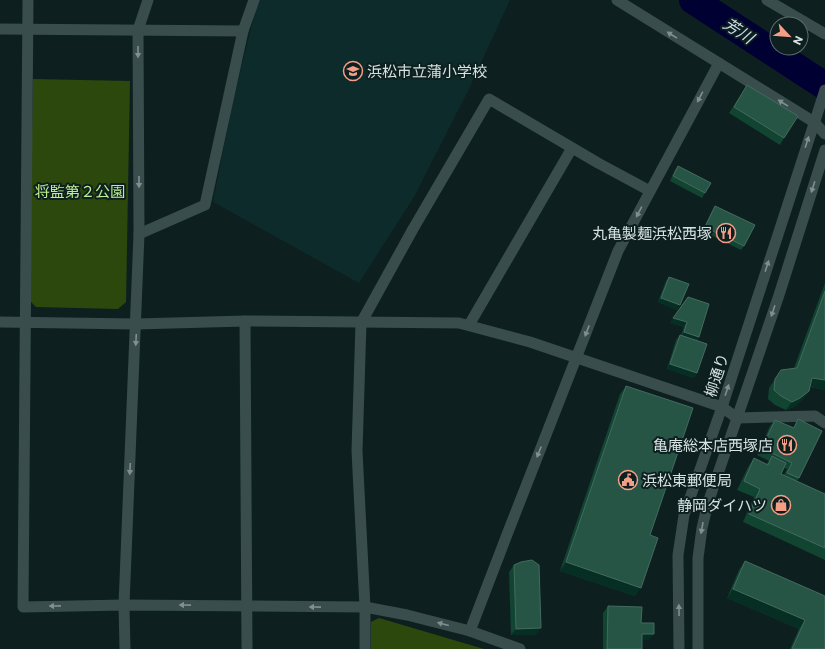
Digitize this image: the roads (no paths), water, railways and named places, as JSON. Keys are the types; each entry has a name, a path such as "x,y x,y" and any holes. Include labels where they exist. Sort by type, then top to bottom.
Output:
{"street":[{"path":"28,0 22,606 124,604 365,607 407,615 470,632 520,649"},
{"path":"125,649 124,604 139,234 138,30 148,0"},
{"path":"139,234 205,205 243,31 254,0"},
{"path":"616,0 719,63 815,119 825,134"},
{"path":"768,0 825,34"},
{"path":"0,29 243,31"},
{"path":"470,632 618,251 719,63"},
{"name":"柳通り","path":"679,649 678,555 684,515 722,407 825,90"},
{"path":"365,649 365,607 357,450 361,323 413,229 489,99 572,148 650,191"},
{"path":"469,325 572,148"},
{"path":"698,649 698,558 702,528 708,503 779,295 825,150"},
{"path":"0,322 136,324 245,322 459,323 530,342 577,357 722,407 737,418 815,416 825,423"},
{"path":"245,322 247,649"}],"waterway":[{"name":"芳川","path":"693,0 825,86"}],"place":[{"name":"浜松市立蒲小学校","path":"353,71"},
{"name":"丸亀製麺浜松西塚","path":"726,233"},
{"name":"亀庵総本店西塚店","path":"787,445"},
{"name":"浜松東郵便局","path":"628,480"},
{"name":"静岡ダイハツ","path":"781,505"}],"park label":[{"name":"将監第２公園","path":"80,191"}]}
